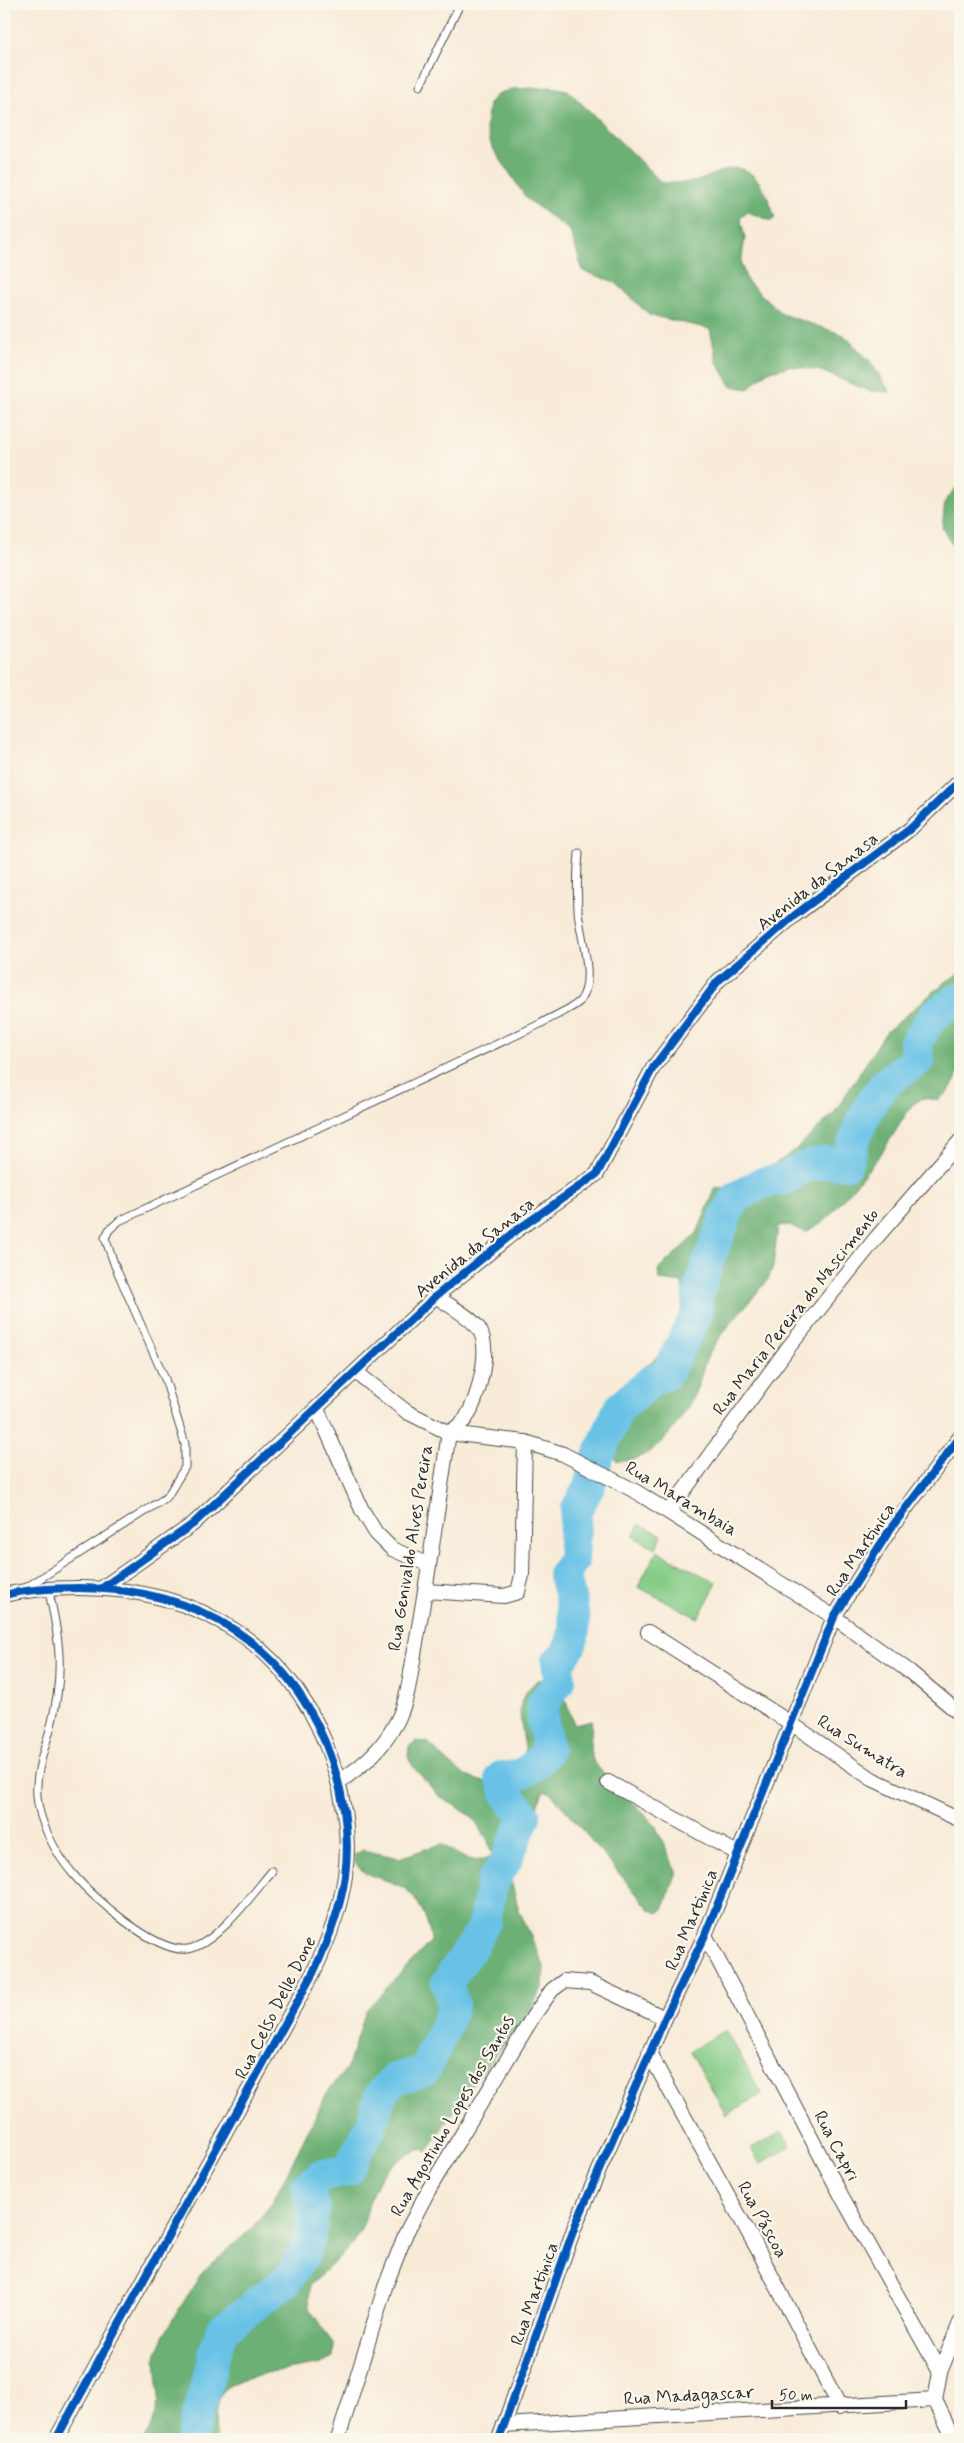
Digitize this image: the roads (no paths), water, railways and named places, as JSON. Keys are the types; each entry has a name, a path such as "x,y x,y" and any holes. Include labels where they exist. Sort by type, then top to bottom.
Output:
{"street":[{"name":"Avenida da Sanasa","path":"102,1588 193,1524 357,1373 436,1296 517,1230 597,1174 653,1068 718,981 795,915 910,830 960,781"},
{"name":"Rua Maria Pereira do Nascimento","path":"669,1511 788,1348 877,1236 960,1141"},
{"name":"Rua Genivaldo Alves Pereira","path":"339,1782 372,1758 397,1722 405,1700 426,1591 449,1433 461,1424 471,1407 480,1378 484,1346 476,1325 436,1296"},
{"name":"Rua Marambaia","path":"357,1373 407,1412 449,1433 525,1442 563,1454 635,1491 834,1618 910,1672 960,1714"},
{"path":"317,1409 362,1510 376,1533 392,1549 429,1565"},
{"name":"Rua Martinica","path":"499,2439 575,2226 649,2053 705,1935 834,1618 891,1528 960,1437"},
{"path":"426,1591 504,1596 518,1592 522,1575 525,1442"},
{"name":"Rua Celso Delle Done","path":"4,1595 23,1590 48,1588 102,1588 163,1597 200,1611 233,1627 262,1650 290,1682 312,1715 327,1747 339,1782 344,1820 345,1874 340,1903 328,1941 299,2002 56,2439"},
{"name":"Rua Sumatra","path":"648,1632 792,1724 872,1778 960,1820"},
{"path":"608,1782 737,1853"},
{"name":"Rua Capri","path":"705,1935 841,2195 940,2372"},
{"name":"Rua Agostinho Lopes dos Santos","path":"338,2439 385,2287 406,2233 429,2189 534,2015 552,1990 564,1981 590,1983 665,2018"},
{"name":"Rua Páscoa","path":"649,2053 757,2248 840,2407"},
{"path":"954,2439 935,2400 940,2372 960,2323"},
{"name":"Rua Madagascar","path":"504,2425 935,2400"}],"lane":[{"path":"420,86 460,4"},
{"path":"23,1590 167,1497 185,1467 185,1444 165,1379 115,1266 105,1238 109,1230 136,1214 540,1024 580,1001 587,982 587,970 578,913 577,869 579,853"},
{"path":"48,1588 59,1633 61,1660 52,1720 39,1772 37,1797 45,1829 73,1874 120,1918 162,1945 186,1949 203,1944 220,1929 272,1871"}],"waterway":[{"path":"191,2439 221,2331 287,2280 304,2254 311,2230 314,2208 306,2188 322,2175 347,2171 371,2126 381,2094 395,2079 424,2071 447,2023 453,2004 447,1982 473,1945 485,1921 492,1883 507,1859 525,1816 507,1794 501,1777 515,1776 528,1770 548,1750 542,1718 543,1703 560,1680 557,1662 566,1653 574,1632 573,1609 564,1574 573,1561 576,1510 589,1487 597,1459 619,1408 652,1380 666,1374 697,1314 698,1294 705,1271 726,1215 737,1197 762,1183 787,1178 803,1167 826,1162 846,1164 864,1117 879,1091 892,1078 919,1060 915,1043 935,1014 960,998"}]}
